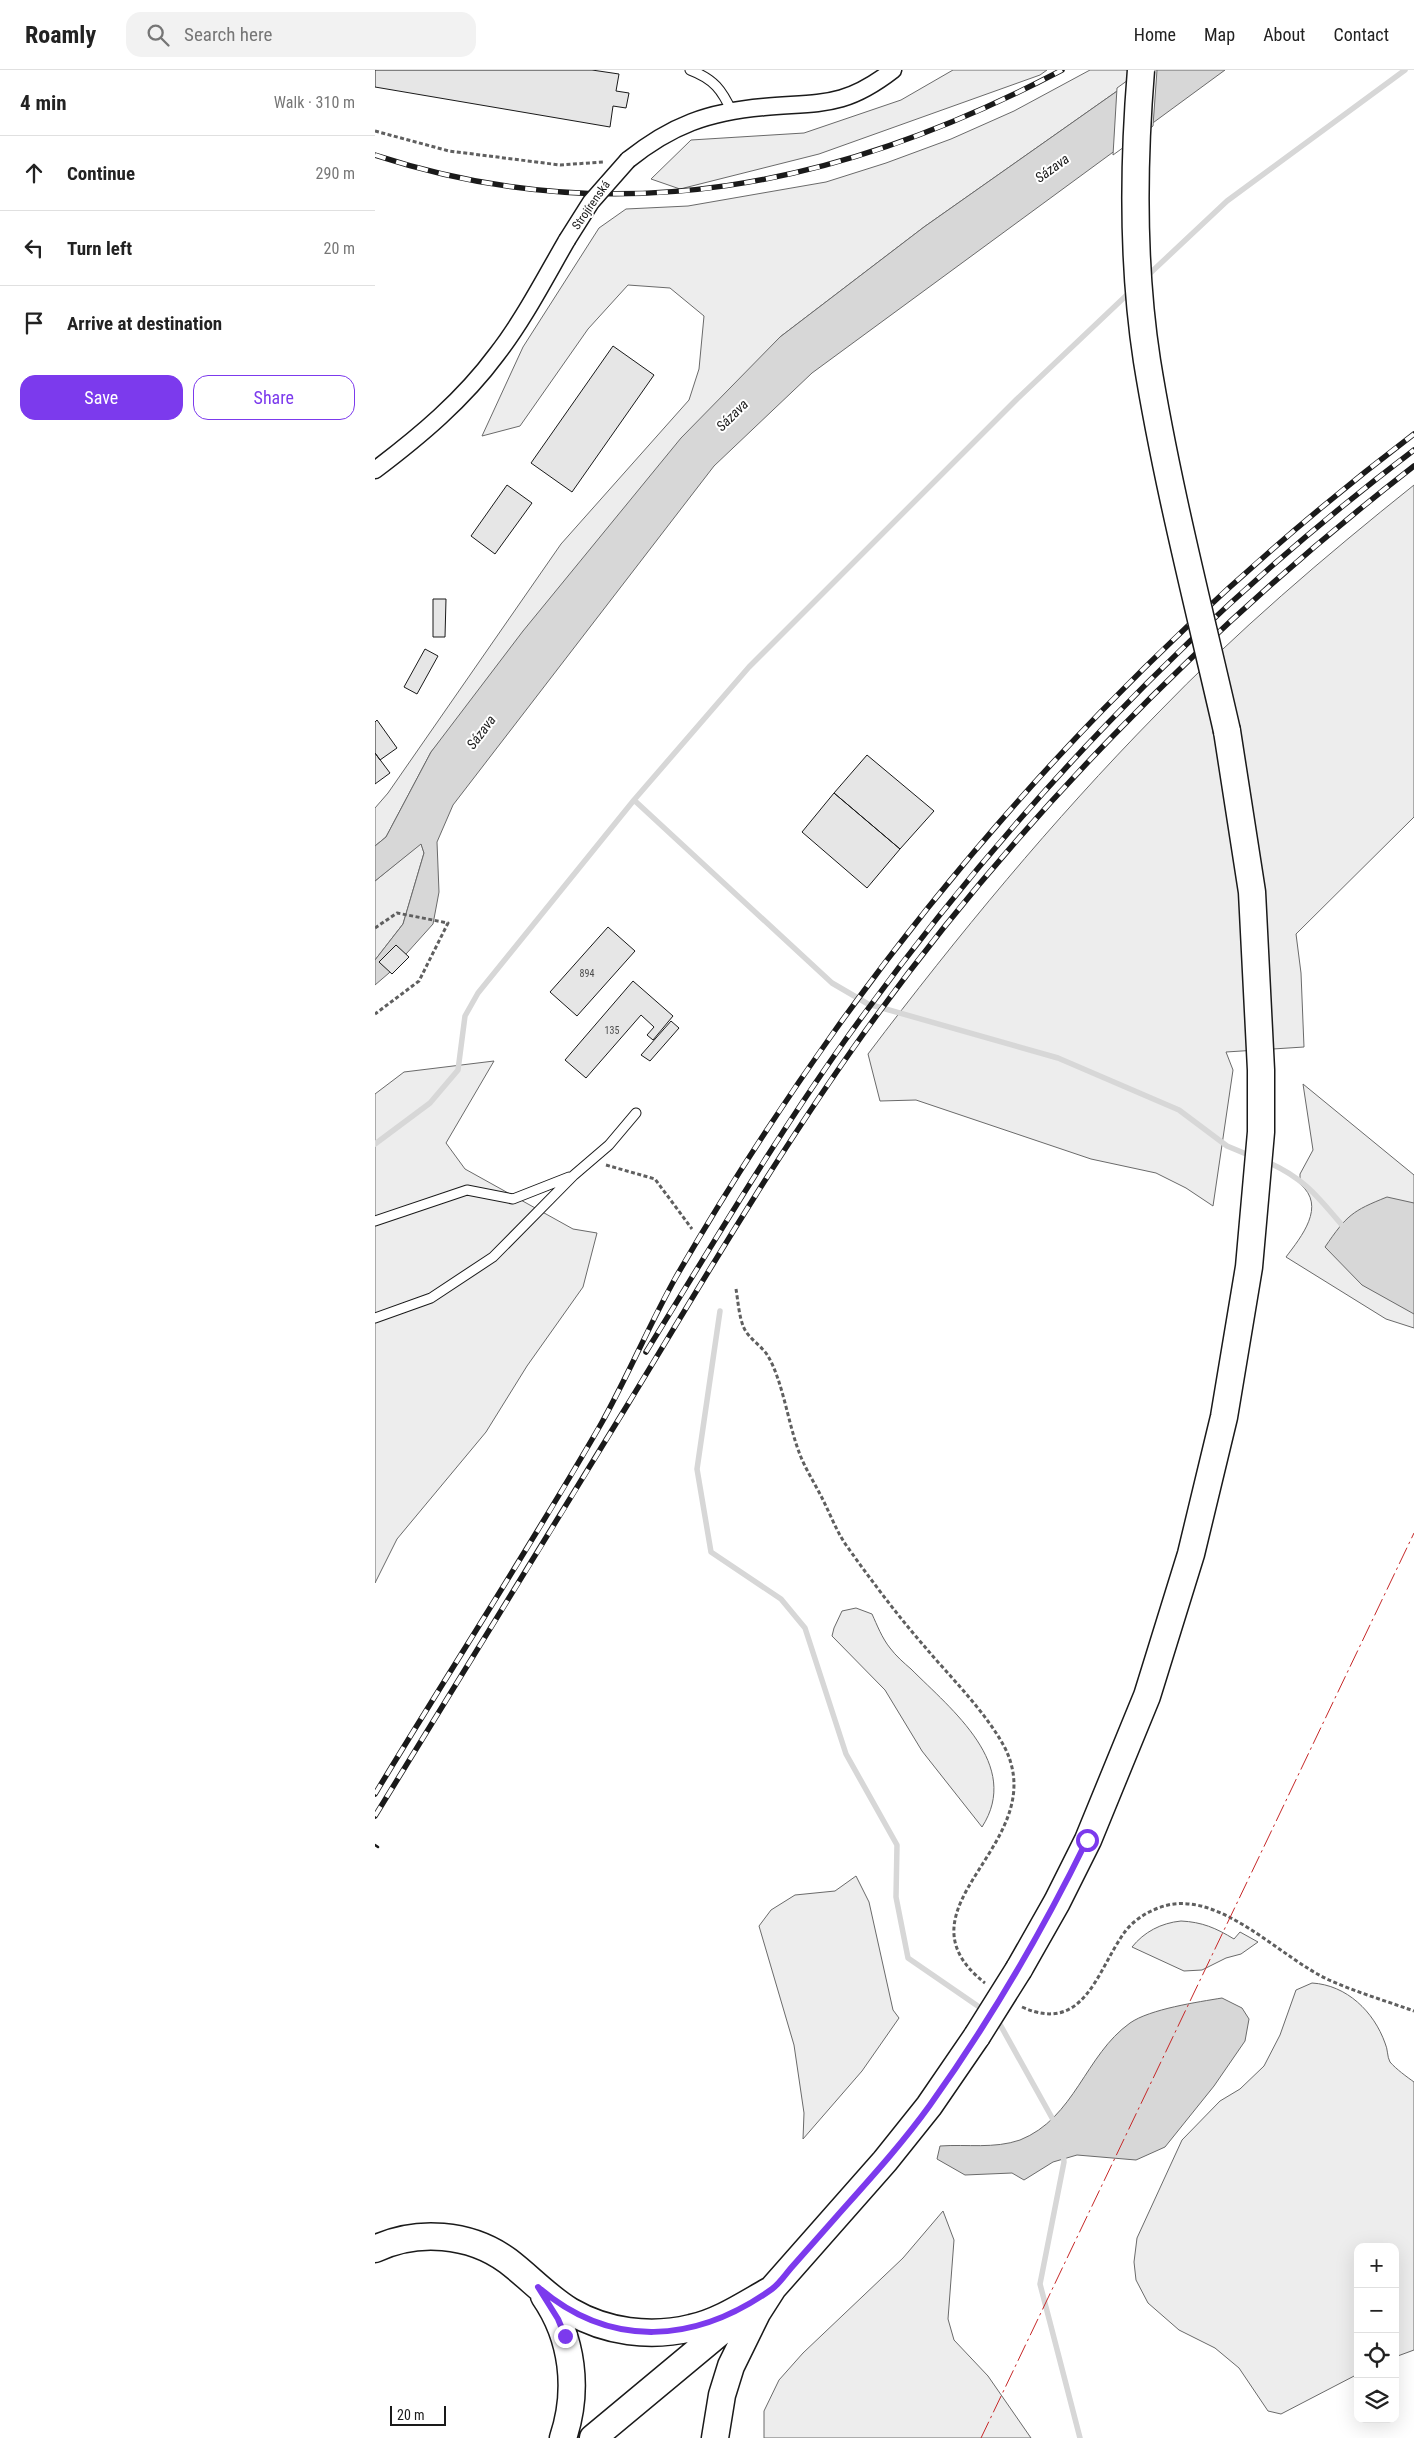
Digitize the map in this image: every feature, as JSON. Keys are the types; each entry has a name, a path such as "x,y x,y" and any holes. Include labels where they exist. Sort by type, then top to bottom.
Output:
{"main road":[{"path":"593,2438 773,2288 885,2161 929,2106 977,2036 1019,1969 1061,1894 1087,1840 1147,1696 1191,1554 1224,1417 1249,1267 1258,1184 1261,1132 1261,1070 1252,892 1227,731 1165,461 1147,359 1137,256 1135,152 1141,70"},
{"path":"375,2249 412,2238 429,2236 461,2240 484,2248 506,2260 554,2300 590,2321 609,2328 650,2333 691,2328 711,2322 773,2288"},
{"path":"538,2287 558,2319 569,2354 572,2391 571,2409 563,2438"},
{"path":"715,2438 722,2395 731,2366 743,2339 773,2288"}],"street":[{"name":"Strojírenská","path":"375,470 424,432 480,376 517,324 591,202 628,160 670,130 732,112 763,107 815,105 835,102 869,86 893,70"}],"lane":[{"path":"690,70 701,74 719,87 732,112"},
{"path":"375,1318 431,1298 493,1257 574,1175 609,1145 635,1113"},
{"path":"375,1221 467,1190 513,1199 574,1175"}],"path":[{"path":"375,131 449,151 560,165 628,160"},
{"path":"375,928 397,913 448,923 419,981 375,1014"},
{"path":"574,1175 607,1164 655,1179 692,1229"},
{"path":"736,1289 744,1328 768,1356 799,1452 845,1543 923,1645 964,1692"},
{"path":"1217,1910 1327,1980 1414,2011"}],"shaded area":[{"path":"953,70 1047,70 1040,75 819,154 680,189 651,179 691,140 804,133 901,100"},
{"path":"1090,70 1147,70 924,227 780,337 431,752 386,837 375,846 375,808 388,793 561,544 689,400 699,369 704,316 670,288 628,285 588,329 520,426 482,436 523,347 599,228 626,209 688,206 826,182 886,163 951,139 1014,111"},
{"path":"1414,485 1414,817 1296,934 1301,973 1304,1047 1226,1052 1233,1070 1213,1206 1186,1188 1156,1173 1091,1159 916,1100 880,1101 868,1054 971,922 1043,837 1117,755 1217,654 1314,568"},
{"path":"421,843 424,853 403,924 375,960 375,881"},
{"path":"494,1061 446,1143 465,1169 573,1229 597,1233 583,1287 527,1366 486,1432 397,1539 375,1583 375,1094 404,1072"},
{"path":"1303,1084 1414,1175 1414,1328 1386,1319 1286,1257 1304,1231 1311,1211 1308,1193 1300,1184 1300,1174 1313,1150"},
{"path":"856,1608 872,1614 882,1636 892,1651 945,1702 977,1740 988,1761 994,1782 992,1804 982,1827 922,1751 885,1690 832,1636 842,1611"},
{"path":"856,1876 869,1902 893,2010 899,2018 862,2071 803,2139 804,2113 794,2045 759,1926 771,1910 795,1895 835,1891"},
{"path":"1181,1921 1209,1926 1234,1939 1240,1932 1258,1942 1241,1954 1226,1958 1202,1970 1184,1971 1132,1947 1154,1929"},
{"path":"1312,1983 1325,1985 1337,1989 1357,2002 1374,2021 1386,2045 1390,2062 1414,2082 1414,2350 1399,2356 1399,2243 1354,2243 1354,2376 1281,2414 1268,2411 1239,2368 1215,2348 1179,2330 1148,2303 1136,2280 1134,2262 1137,2238 1182,2140 1220,2101 1240,2089 1264,2066 1280,2035 1296,1990"},
{"path":"943,2211 954,2240 948,2319 954,2340 988,2376 1031,2438 764,2438 764,2411 779,2380 803,2353 903,2258"}],"water":[{"name":"Sázava","path":"1147,70 1225,70 812,373 714,466 453,805 437,842 439,892 433,924 389,973 375,985 375,960 403,924 424,853 421,844 375,881 375,846 386,837 431,752 523,631 681,438 780,337 924,227"},
{"path":"1387,1197 1414,1203 1414,1314 1362,1285 1325,1247 1351,1215"},
{"path":"1222,1998 1242,2008 1249,2019 1245,2041 1214,2086 1165,2147 1136,2160 1077,2155 1053,2162 1024,2180 1012,2173 965,2175 937,2159 940,2146 980,2146 1010,2143 1039,2130 1067,2102 1102,2052 1115,2036 1130,2023 1162,2010"}],"pier":[{"path":"1142,70 1157,70 1153,126 1113,155 1117,88"}],"building":[{"path":"375,70 592,70 619,74 616,91 629,93 626,108 613,106 610,127 375,87"},
{"path":"613,346 654,375 572,492 531,463"},
{"path":"507,485 532,503 495,554 471,536"},
{"path":"433,599 446,599 445,637 433,637"},
{"path":"425,649 438,656 417,694 404,687"},
{"path":"377,720 397,748 380,760 375,753 375,722"},
{"path":"375,753 390,773 375,784"},
{"path":"867,755 934,811 900,849 834,793"},
{"path":"834,793 900,849 867,888 802,832"},
{"path":"608,927 635,951 577,1016 550,992"},
{"path":"396,945 409,957 392,974 379,962"},
{"path":"633,981 673,1016 653,1040 647,1035 654,1027 641,1015 586,1078 565,1060"},
{"path":"671,1021 679,1028 650,1061 641,1055"}],"waterway":[{"path":"1145,278 1227,201 1405,70"},
{"path":"375,1144 430,1103 458,1070 465,1016 478,993 634,800 749,667 1017,399 1131,291"},
{"path":"634,800 832,983 868,1004 1058,1058 1179,1110 1227,1146 1251,1156"},
{"path":"1265,1161 1279,1167 1301,1181 1319,1198 1346,1230"},
{"path":"720,1311 697,1469 711,1552 781,1599 805,1628 846,1754 897,1845 896,1897 908,1958 985,2011"},
{"path":"997,2019 1056,2125"},
{"path":"1063,2152 1064,2162 1040,2284 1080,2438"}],"railway":[{"path":"375,155 465,179 553,191 641,193 727,186 812,169 896,143 979,110 1062,70"},
{"path":"375,1794 546,1517 601,1424 666,1295 714,1214 794,1090 836,1029 898,946 963,865 1031,786 1176,637 1253,566 1332,499 1414,434"},
{"path":"646,1352 743,1194 819,1077 907,957 971,877 1038,799 1108,723 1180,650 1256,580 1414,450"},
{"path":"375,1816 766,1179 854,1047 913,966 1043,811 1113,736 1185,664 1259,595 1414,466"}],"power":[{"path":"981,2438 1414,1533"}],"route":[{"path":"565,2336 549,2302 538,2287 571,2312 590,2321 609,2328 650,2333 671,2332 711,2322 773,2288 885,2161 929,2106 977,2036 1019,1969 1057,1902 1087,1840"}]}
